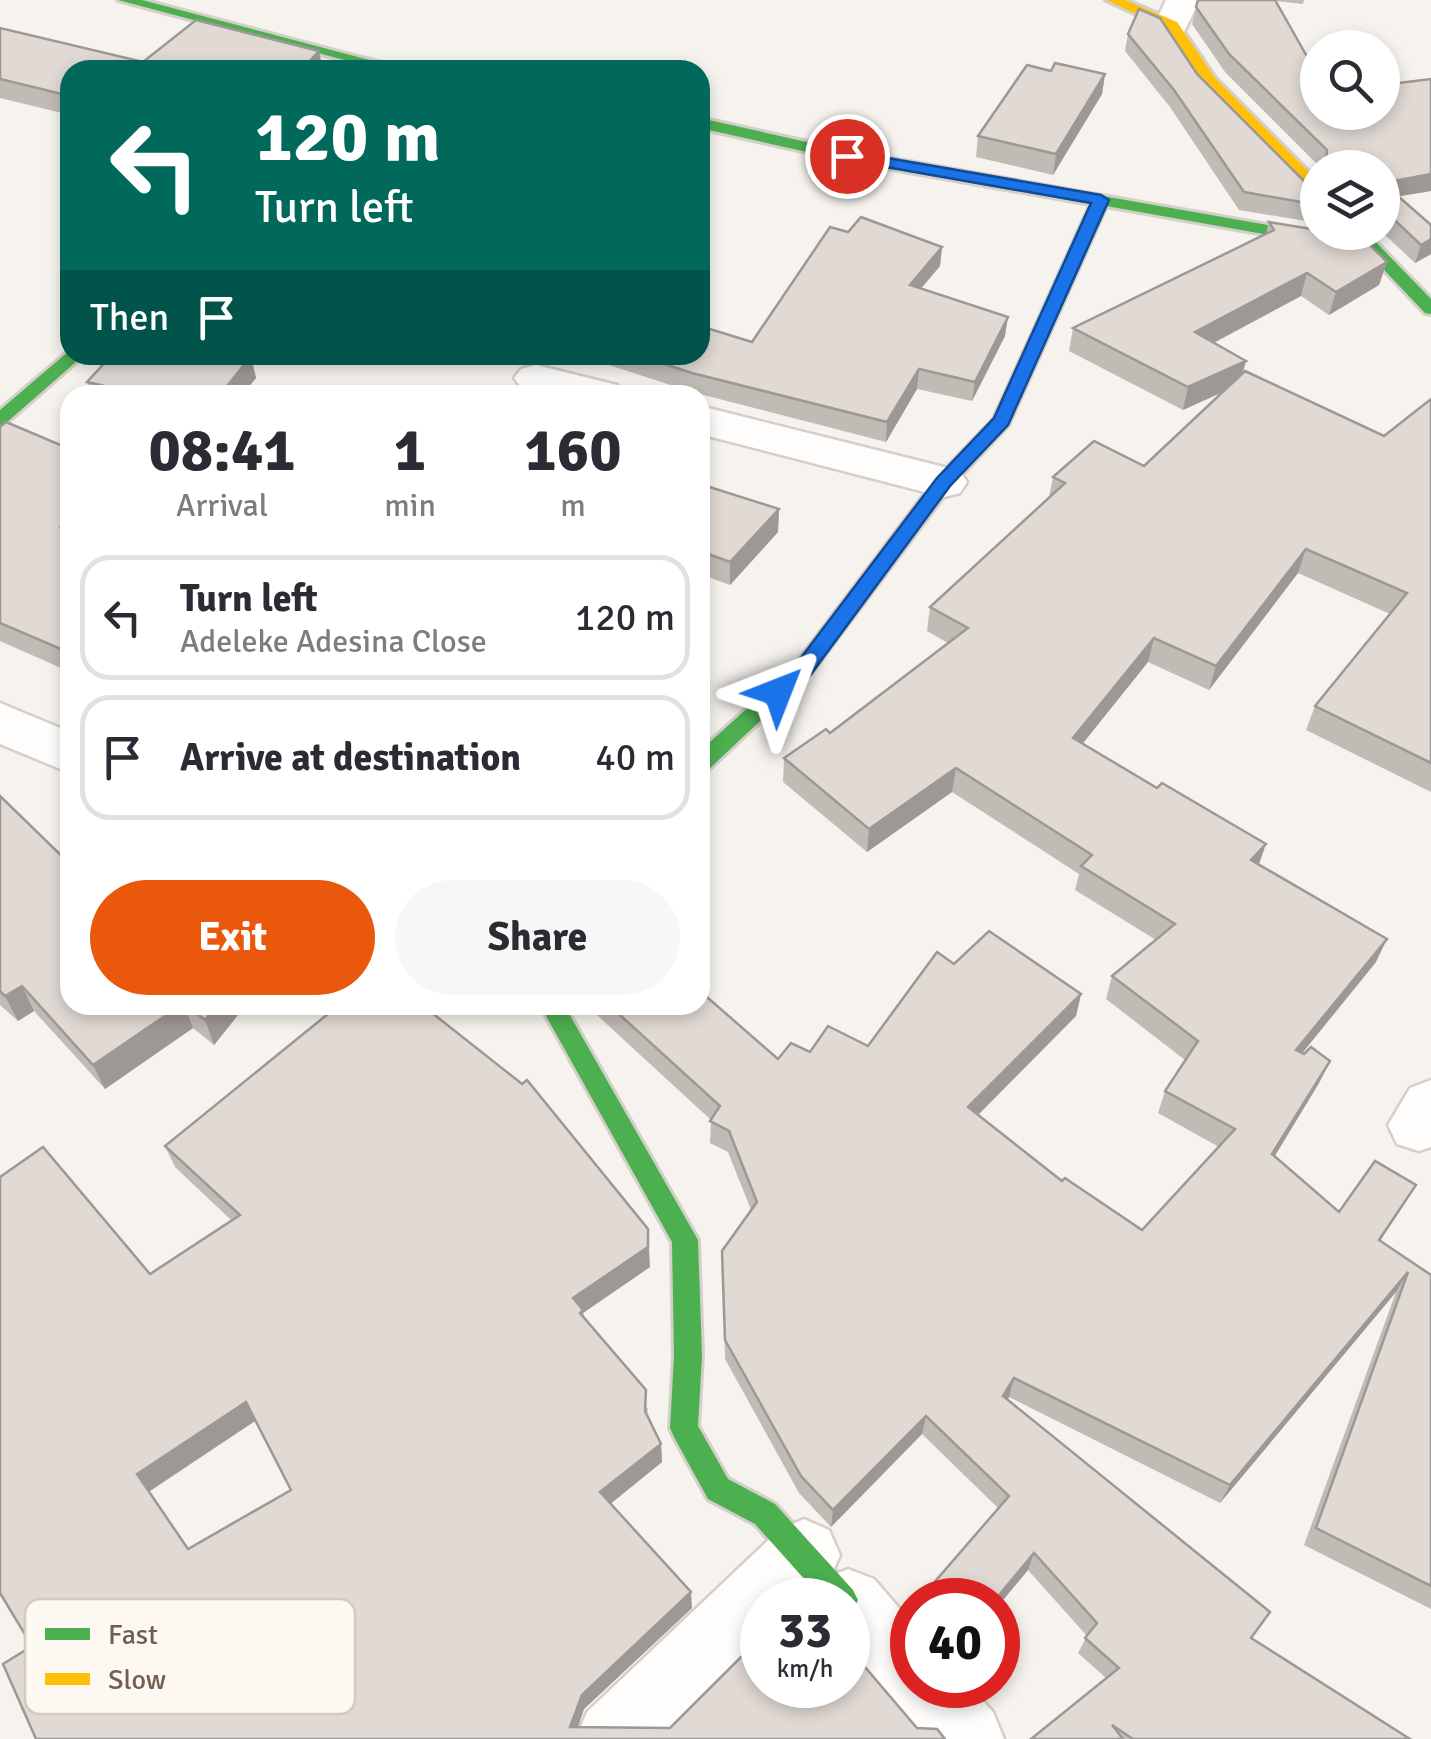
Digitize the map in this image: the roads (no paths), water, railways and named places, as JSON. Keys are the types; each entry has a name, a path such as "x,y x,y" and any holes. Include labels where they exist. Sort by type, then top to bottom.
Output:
{"street":[{"path":"125,0 361,60"},
{"path":"1113,0 1178,13 1209,81 1300,173"},
{"path":"710,125 847,156 1252,230 1300,234"},
{"path":"710,755 804,668 944,482 1002,421 1101,200"},
{"path":"1373,250 1431,309"},
{"path":"0,419 63,365"},
{"path":"536,378 563,385"},
{"path":"710,423 944,482"},
{"path":"0,722 60,749"},
{"path":"558,1015 685,1240 688,1356 684,1428 718,1489 765,1514 823,1578"},
{"path":"870,1631 890,1653"},
{"path":"614,1739 740,1651"},
{"path":"938,1708 966,1739"}]}
